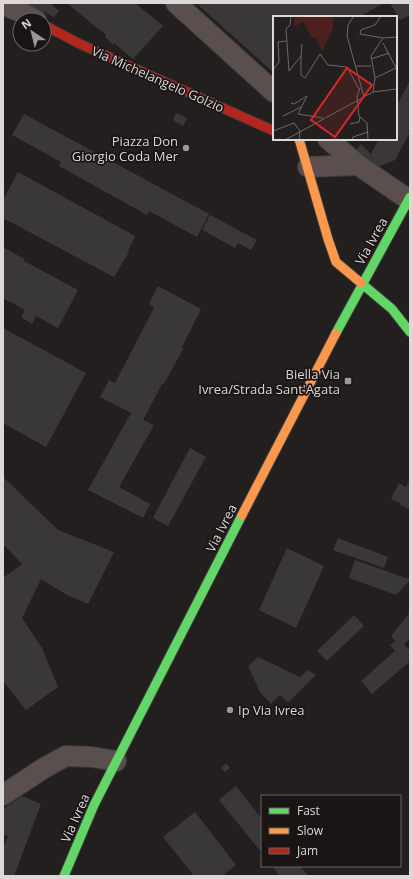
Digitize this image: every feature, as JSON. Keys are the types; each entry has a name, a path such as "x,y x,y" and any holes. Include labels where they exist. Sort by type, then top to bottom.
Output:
{"main road":[{"name":"Via Michelangelo Golzio","path":"52,29 78,44 273,131"},
{"path":"297,140 308,167 328,240 336,262 392,309 410,332"},
{"name":"Via Ivrea","path":"64,876 94,805 116,761 328,348 409,198"}],"street":[{"path":"176,3 273,91"},
{"path":"3,5 21,12"},
{"path":"329,140 358,165 409,198"},
{"path":"308,167 358,165"},
{"path":"3,795 44,768 66,756 92,757 116,761"}],"building":[{"path":"27,3 50,3 59,11 54,17 52,16 52,12 44,12"},
{"path":"67,3 135,3 163,26 133,59 114,43 113,45 105,37 106,35"},
{"path":"196,3 384,3 361,16 273,16 273,72"},
{"path":"390,3 410,3 410,15 400,20"},
{"path":"410,80 410,132 395,160 376,168 356,150 361,144 371,154 378,140 397,140 397,105"},
{"path":"176,113 187,118 183,126 173,120"},
{"path":"24,114 209,214 197,237 149,211 147,215 59,166 61,162 12,135"},
{"path":"18,172 135,236 128,251 129,252 114,277 3,218 3,200"},
{"path":"210,215 257,240 251,250 238,243 235,248 202,230"},
{"path":"3,247 24,259 24,261 78,290 58,328 36,316 32,324 21,317 25,310 3,298"},
{"path":"158,286 201,309 182,347 183,349 143,420 154,425 119,487 150,504 143,518 88,490 131,413 100,397 109,380 115,383 154,308 149,304"},
{"path":"3,328 86,373 46,447 3,423"},
{"path":"190,448 206,457 168,526 153,518"},
{"path":"3,477 58,530 114,552 88,604 69,596 41,579 22,618 42,648 58,687 26,710 3,681 3,578 22,564 3,544"},
{"path":"410,479 410,510 391,499 399,483 406,487"},
{"path":"338,538 388,557 384,568 333,550"},
{"path":"287,548 324,566 296,628 259,610"},
{"path":"355,560 410,580 396,595 349,578"},
{"path":"410,612 410,638 404,645 410,650 410,661 372,694 361,681 395,651 390,645 396,641 391,636"},
{"path":"354,615 364,626 327,661 317,651"},
{"path":"258,657 300,677 308,670 316,675 288,703 280,695 271,704 260,692 248,666"},
{"path":"226,763 230,768 225,772 221,768"},
{"path":"236,786 261,818 261,852 219,800"},
{"path":"22,796 41,804 14,876 8,876 3,874 3,848 8,836 3,834 3,809"},
{"path":"195,812 236,865 222,876 194,876 163,837"},
{"path":"273,867 301,867 308,876 280,876"}],"traffic: fast":[{"path":"336,333 410,197"},
{"path":"361,283 392,309 410,332"},
{"path":"64,876 94,805 242,515"}],"traffic: slow":[{"path":"299,140 336,262 361,283"},
{"path":"242,515 336,333"}],"traffic: jam":[{"path":"52,29 78,43 273,131"}],"place":[{"name":"Piazza Don Giorgio Coda Mer","path":"186,148"},
{"name":"Biella Via Ivrea/Strada Sant'Agata","path":"348,381"},
{"name":"Ip Via Ivrea","path":"230,710"}]}
